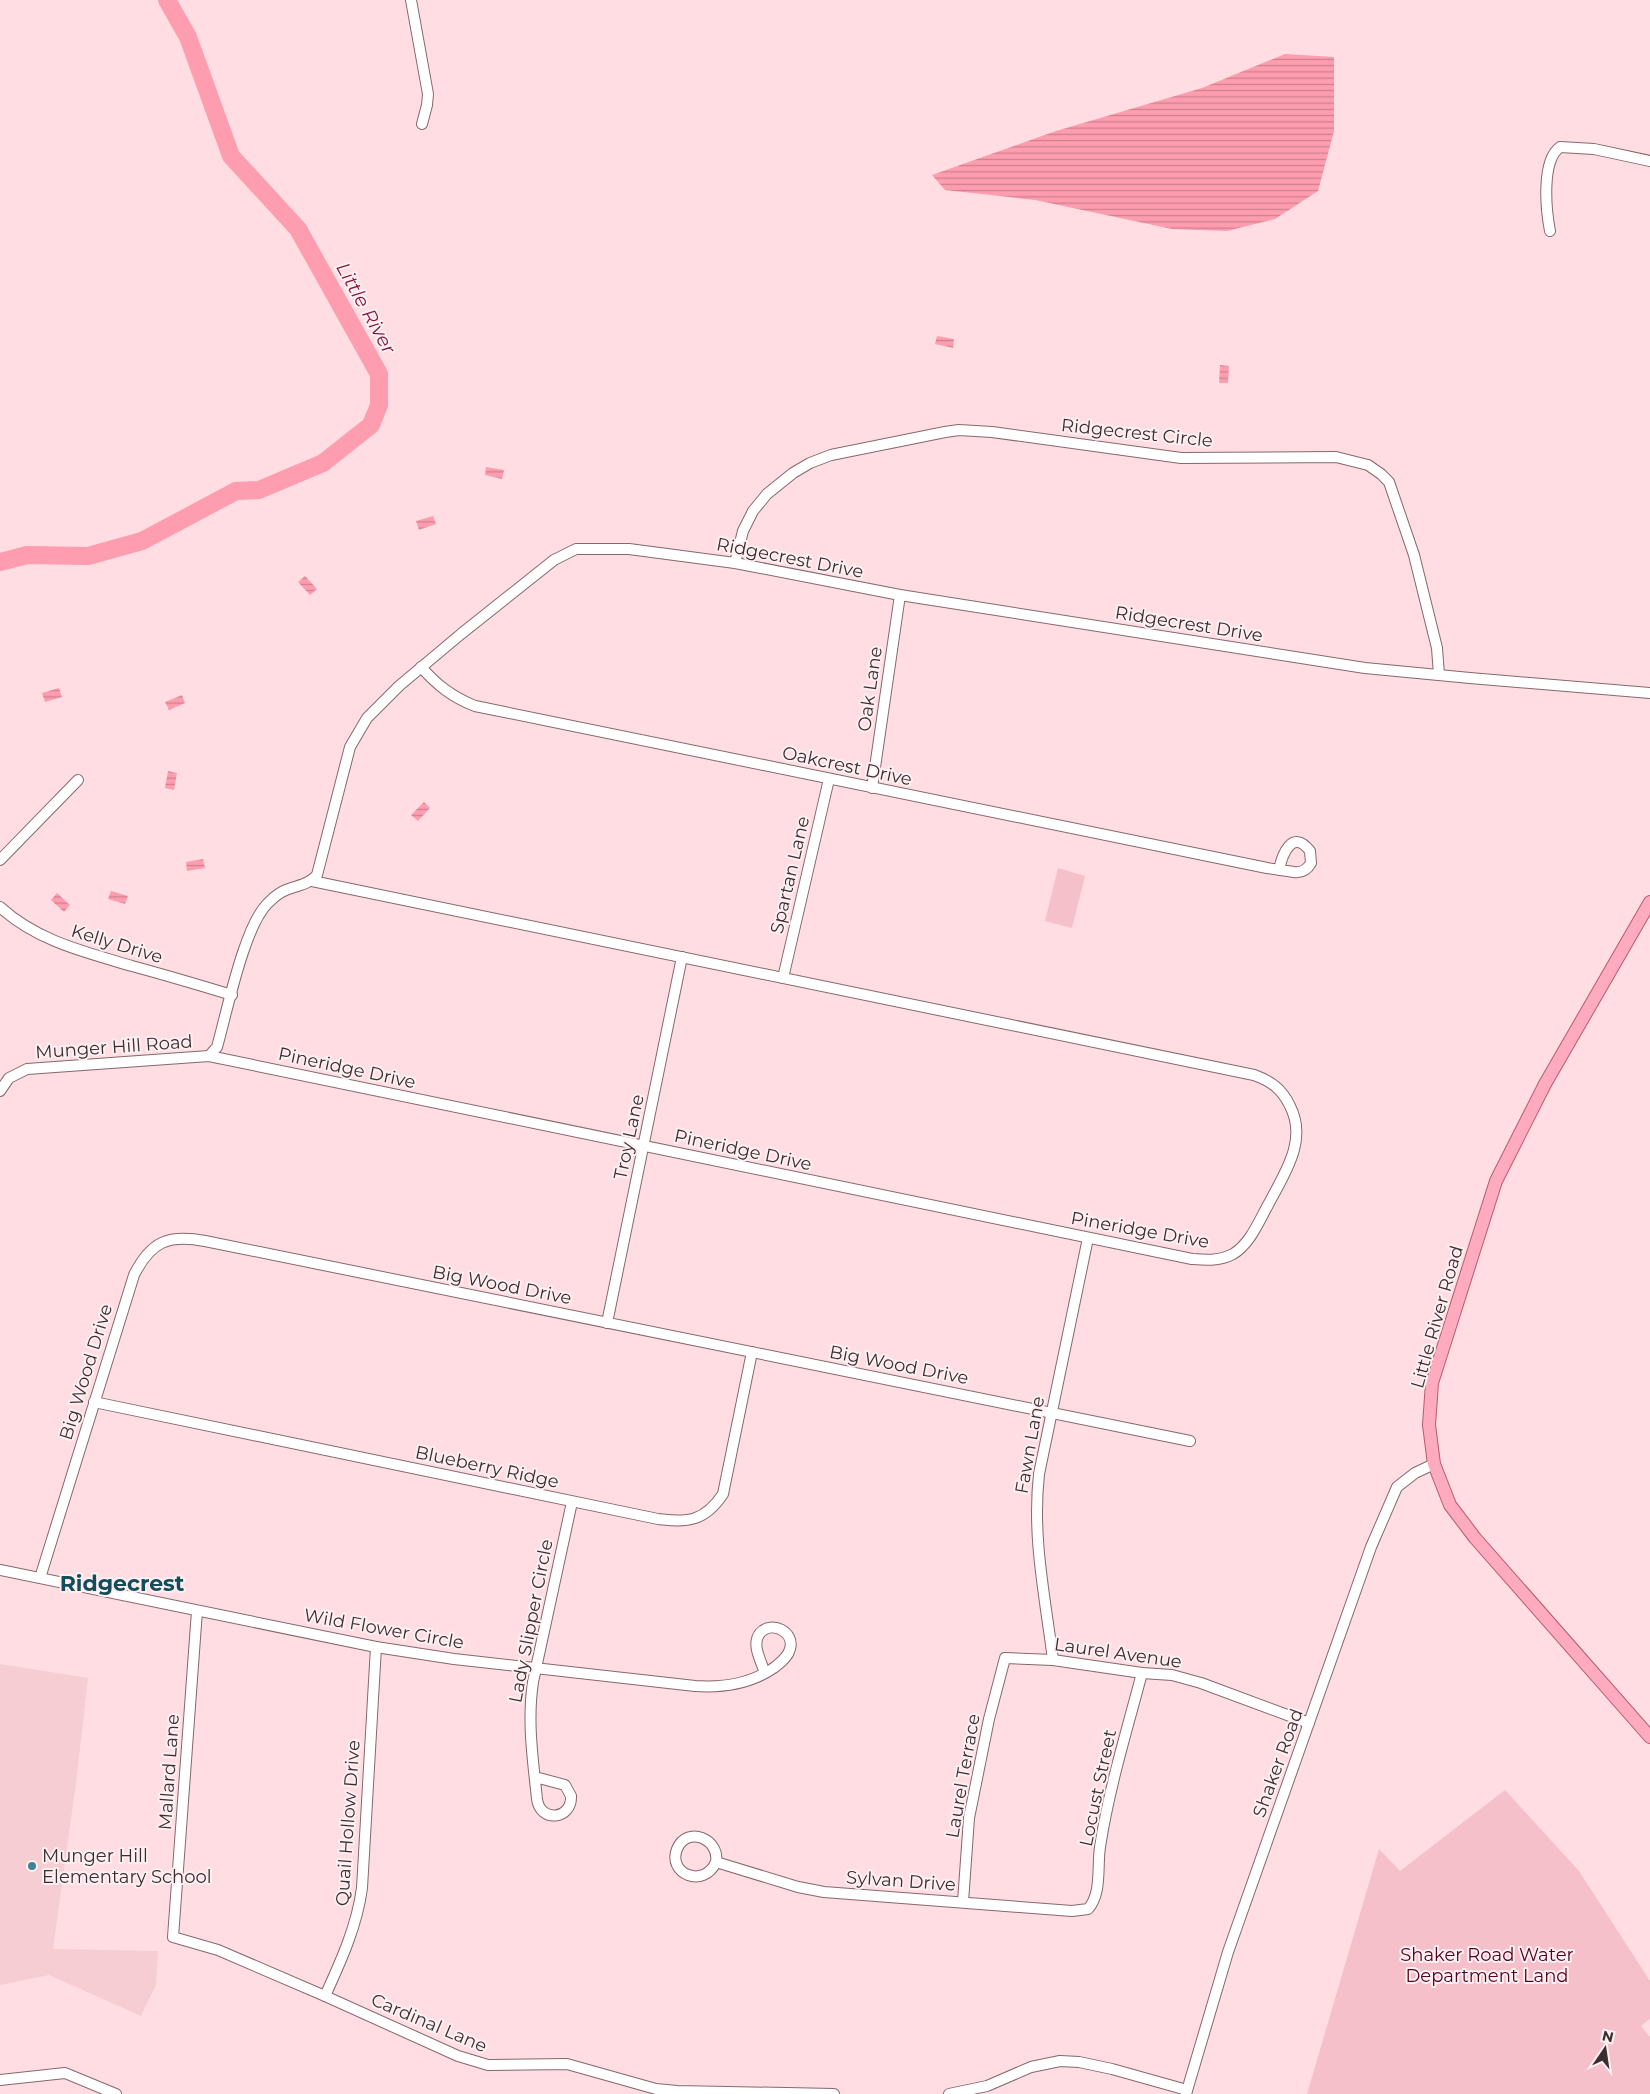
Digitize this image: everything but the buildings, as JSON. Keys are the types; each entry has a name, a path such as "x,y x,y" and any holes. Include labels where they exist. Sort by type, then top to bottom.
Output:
{"main road":[{"name":"Little River Road","path":"1650,902 1545,1084 1496,1181 1432,1383 1429,1425 1434,1464 1450,1506 1475,1538 1650,1737"}],"street":[{"path":"411,0 428,94 422,124"},
{"path":"1550,231 1545,203 1552,157 1557,150 1566,146 1594,149 1650,162"},
{"name":"Ridgecrest Circle","path":"735,563 743,531 754,511 767,494 793,473 810,463 831,455 931,433 959,430 992,432 1181,458 1336,458 1368,465 1389,482 1414,555 1437,648 1439,675"},
{"name":"Ridgecrest Drive","path":"312,881 317,875 323,856 350,747 367,718 420,667 554,560 576,549 629,549 735,563 900,596 1319,661 1439,675 1650,693"},
{"name":"Oak Lane","path":"872,788 900,596"},
{"name":"Oakcrest Drive","path":"420,667 442,689 457,699 475,706 1279,870"},
{"name":"Spartan Lane","path":"784,978 829,779"},
{"path":"0,860 78,780"},
{"path":"209,1056 217,1047 252,928 259,916 266,905 285,890 312,881"},
{"name":"Pineridge Drive","path":"209,1056 1192,1260 1218,1260 1235,1252 1251,1235 1284,1174 1298,1137 1296,1124 1285,1095 1269,1081 1254,1075 312,881"},
{"name":"Kelly Drive","path":"0,907 15,922 48,939 91,954 232,995"},
{"name":"Troy Lane","path":"607,1323 682,957"},
{"name":"Munger Hill Road","path":"0,1091 9,1078 27,1069 209,1056"},
{"name":"Big Wood Drive","path":"40,1578 129,1288 147,1252 167,1240 179,1238 205,1241 1190,1441"},
{"name":"Fawn Lane","path":"1053,1660 1039,1568 1036,1504 1039,1474 1088,1238"},
{"name":"Blueberry Ridge","path":"94,1402 572,1502 673,1521 687,1521 700,1517 710,1510 723,1494 727,1482 752,1352"},
{"name":"Shaker Road","path":"1187,2092 1228,1952 1369,1554 1394,1493 1405,1480 1434,1464"},
{"name":"Lady Slipper Circle","path":"535,1777 530,1711 536,1668 572,1502"},
{"name":"Wild Flower Circle","path":"0,1570 376,1647 620,1679 708,1687 734,1685 765,1673"},
{"name":"Mallard Lane","path":"173,1937 197,1610"},
{"name":"Quail Hollow Drive","path":"325,1996 351,1936 362,1888 376,1647"},
{"name":"Laurel Avenue","path":"1005,1658 1053,1660 1172,1675 1201,1683 1309,1723"},
{"name":"Laurel Terrace","path":"963,1902 969,1818 989,1719 1005,1658"},
{"name":"Locust Street","path":"1088,1909 1093,1904 1096,1894 1100,1847 1109,1800 1142,1672"},
{"path":"699,1836 713,1846 716,1862 711,1870 704,1875 691,1876 683,1872 678,1865 676,1852 680,1844 686,1839 699,1836"},
{"name":"Sylvan Drive","path":"716,1862 798,1887 824,1892 1072,1911 1088,1909"},
{"name":"Cardinal Lane","path":"173,1937 218,1950 458,2056 488,2065 568,2064 656,2089 678,2091 834,2094"},
{"path":"949,2094 987,2086 1031,2068 1060,2061 1079,2062 1112,2068 1187,2092"},
{"path":"0,2080 65,2073 116,2094"}],"shaded area":[{"path":"1285,54 1334,57 1334,131 1318,191 1275,219 1227,231 1172,229 1035,200 945,190 932,175 1056,131 1202,88"},
{"path":"937,336 954,339 953,348 935,344"},
{"path":"1220,365 1229,366 1228,383 1219,383"},
{"path":"486,467 504,470 502,479 485,475"},
{"path":"433,516 436,524 419,530 416,521"},
{"path":"305,576 317,589 310,595 298,582"},
{"path":"59,688 62,697 45,702 42,693"},
{"path":"182,695 185,703 169,710 165,702"},
{"path":"168,771 177,773 174,790 165,788"},
{"path":"424,802 430,808 418,821 411,815"},
{"path":"203,859 205,868 187,871 186,862"},
{"path":"111,891 128,896 125,904 108,899"},
{"path":"57,893 70,905 64,912 51,900"},
{"name":"Munger Hill Elementary School","path":"0,1664 88,1678 76,1783 53,1949 158,1951 156,1985 141,2016 49,1975 0,1985"}],"green space":[{"path":"1058,868 1085,876 1072,928 1045,921"},
{"name":"Shaker Road Water Department Land","path":"1505,1790 1579,1871 1650,1981 1650,2019 1641,2026 1650,2037 1650,2094 1307,2094 1379,1849 1400,1871"}],"waterway":[{"name":"Little River","path":"0,562 27,555 88,556 142,541 236,491 259,490 323,463 371,425 379,405 379,374 298,229 231,156 188,37 167,0"}],"place":[{"name":"Munger Hill Elementary School","path":"32,1866"}],"district":[{"name":"Ridgecrest","path":"122,1583"}]}
